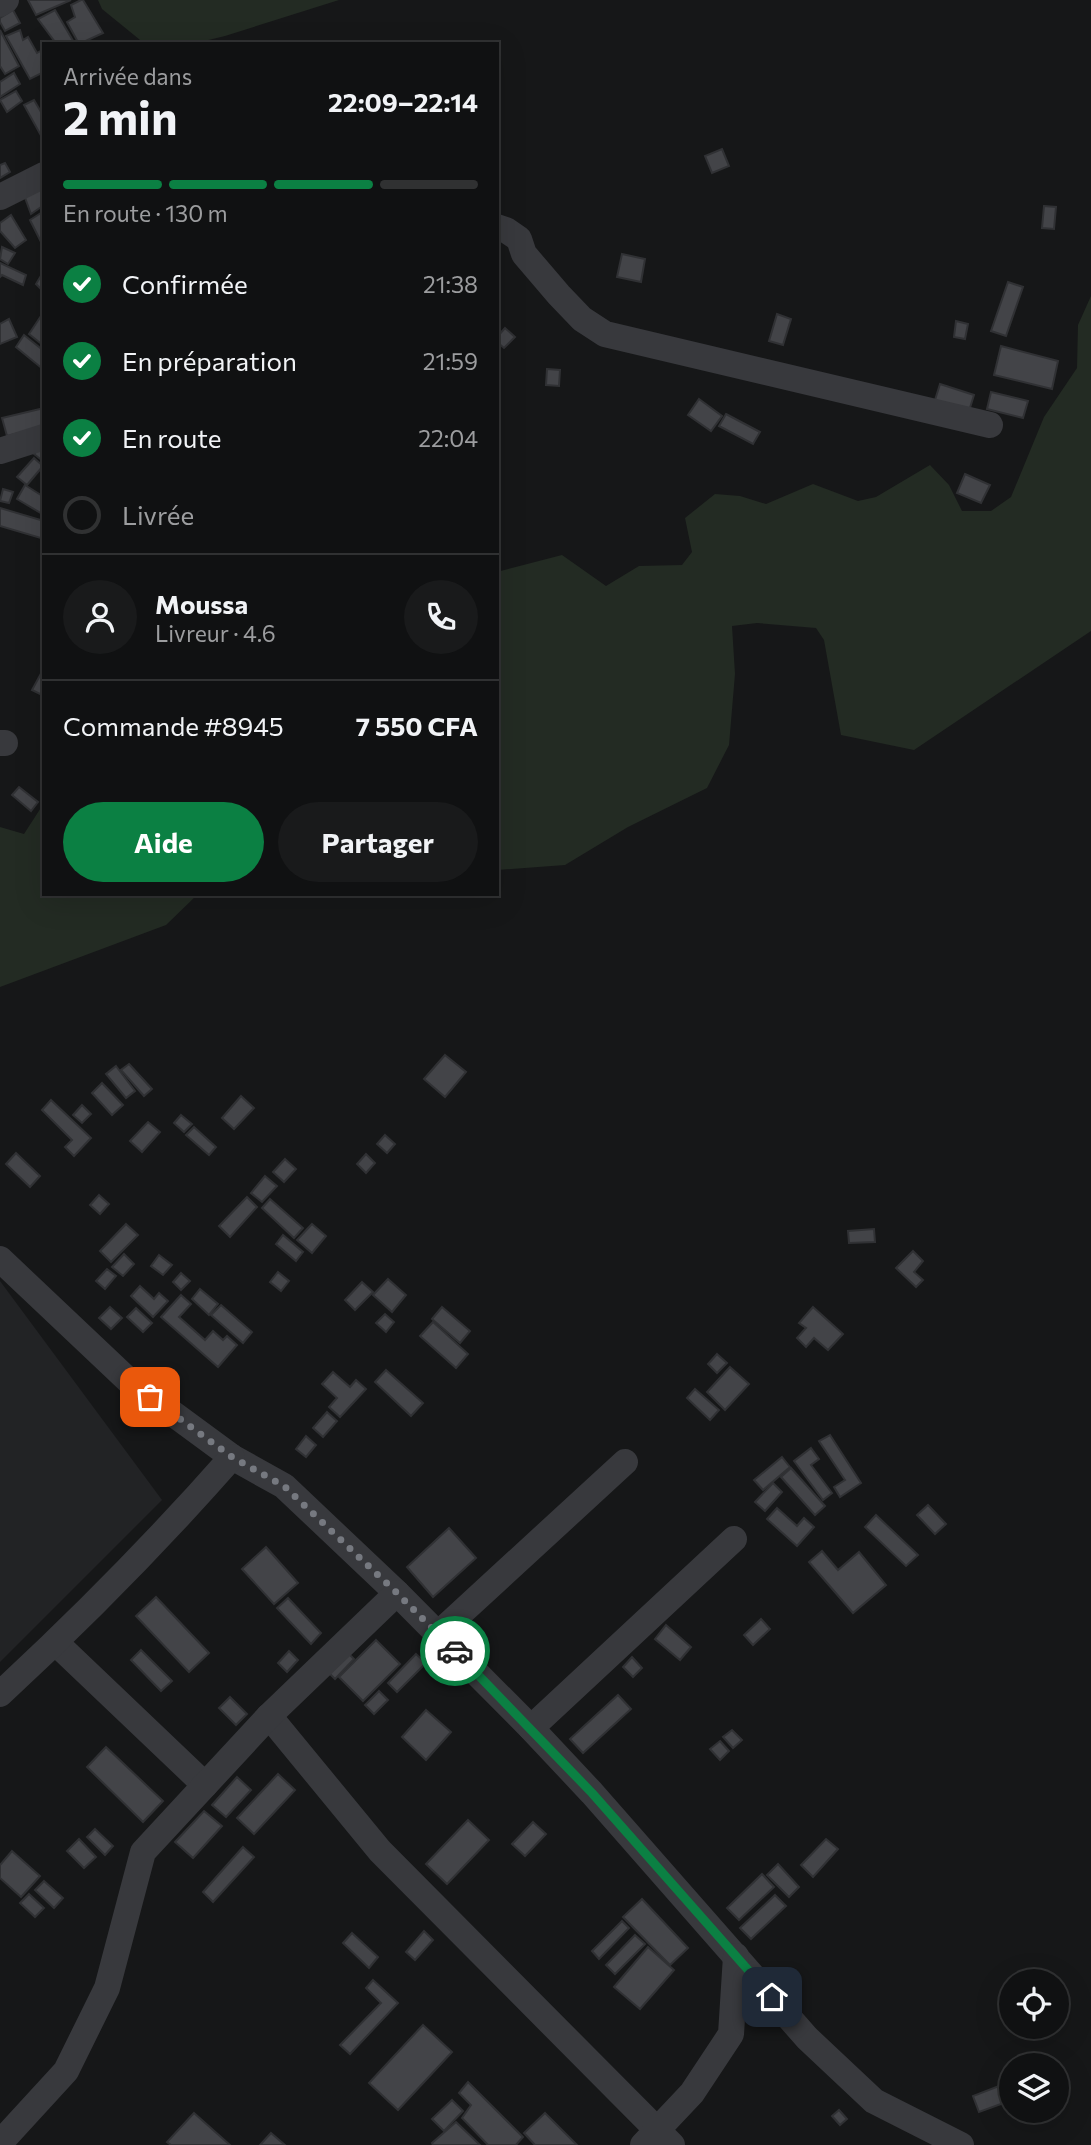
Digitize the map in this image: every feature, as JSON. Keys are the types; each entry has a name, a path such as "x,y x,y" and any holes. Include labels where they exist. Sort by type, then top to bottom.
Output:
{"street":[{"path":"0,4 6,0"},
{"path":"0,197 42,176"},
{"path":"499,228 519,239 524,254 582,319 606,334 990,425"},
{"path":"0,451 42,438"},
{"path":"0,1259 130,1382 232,1457 284,1486 397,1593 592,1793 807,2038 874,2101 961,2145"},
{"path":"0,1695 55,1643 197,1497 232,1457"},
{"path":"438,1634 625,1462"},
{"path":"531,1728 734,1539"},
{"path":"0,2143 66,2071 107,1988 143,1852 270,1716 397,1593"},
{"path":"55,1643 205,1785"},
{"path":"270,1716 380,1851 658,2140 731,2034 736,1956"}],"shaded area":[{"path":"98,0 339,0 200,42 143,42 102,9"},
{"path":"1091,296 1091,631 914,750 841,735 824,640 816,628 757,623 732,626 735,674 729,745 707,788 628,827 565,865 499,870 499,571 562,555 606,586 639,566 682,565 692,552 685,518 715,494 740,496 766,504 813,484 858,501 876,497 930,465 949,485 962,511 991,511 1011,497 1044,417 1077,368 1078,325"},
{"path":"42,806 42,896 196,896 166,925 0,987 0,827 24,834"},
{"path":"0,1281 162,1500 0,1662"}],"building":[{"path":"28,0 71,0 36,15"},
{"path":"83,0 103,33 78,42 67,22 75,17 71,5"},
{"path":"13,10 20,23 5,31 0,18"},
{"path":"55,10 74,42 55,42 38,19"},
{"path":"0,30 19,66 5,74 0,66"},
{"path":"20,30 23,40 28,37 37,53 42,50 42,73 30,79 6,36"},
{"path":"14,73 20,84 0,97 0,82"},
{"path":"16,91 22,101 7,112 0,100"},
{"path":"34,100 42,114 42,137 24,105"},
{"path":"722,149 729,166 712,173 705,156"},
{"path":"5,163 10,172 0,178 0,165"},
{"path":"42,185 42,206 31,214 24,195"},
{"path":"1044,206 1056,207 1054,229 1042,228"},
{"path":"42,212 42,244 30,220"},
{"path":"11,215 26,240 15,248 0,231 0,223"},
{"path":"2,247 15,253 8,264 0,259"},
{"path":"622,254 645,259 641,282 617,277"},
{"path":"0,263 26,275 23,285 2,275 0,277"},
{"path":"42,274 42,290 36,284"},
{"path":"1008,282 1023,287 1006,336 991,331"},
{"path":"42,314 42,344 29,334"},
{"path":"777,314 791,319 783,345 769,341"},
{"path":"9,319 17,337 0,344 0,324"},
{"path":"956,321 968,324 965,339 954,337"},
{"path":"505,328 515,337 504,348 499,344 499,335"},
{"path":"24,335 42,349 42,368 16,347"},
{"path":"1001,346 1058,361 1052,389 994,375"},
{"path":"547,369 560,370 559,386 546,385"},
{"path":"940,384 974,395 969,411 935,400"},
{"path":"991,392 1028,401 1023,418 987,409"},
{"path":"699,399 722,416 711,431 688,415"},
{"path":"42,408 42,427 7,436 2,418"},
{"path":"726,414 760,432 753,444 719,426"},
{"path":"42,445 42,460 34,454"},
{"path":"34,458 42,465 27,485 17,477"},
{"path":"965,474 990,485 981,503 957,493"},
{"path":"25,485 42,496 42,514 17,499"},
{"path":"3,489 13,492 9,503 0,501"},
{"path":"0,508 42,520 42,538 0,526"},
{"path":"42,672 42,695 32,690"},
{"path":"19,787 38,802 31,811 12,795"},
{"path":"445,1055 466,1072 445,1097 424,1079"},
{"path":"129,1064 152,1089 144,1096 121,1070"},
{"path":"116,1066 135,1091 126,1098 106,1074"},
{"path":"102,1083 123,1105 112,1115 92,1093"},
{"path":"241,1096 254,1108 234,1129 222,1118"},
{"path":"51,1100 91,1138 74,1156 65,1147 72,1140 42,1110"},
{"path":"82,1105 91,1114 82,1123 73,1115"},
{"path":"181,1115 192,1124 184,1132 174,1123"},
{"path":"148,1122 160,1132 142,1152 130,1141"},
{"path":"194,1127 216,1147 209,1155 186,1135"},
{"path":"385,1135 395,1144 387,1153 377,1144"},
{"path":"16,1153 40,1176 30,1187 6,1164"},
{"path":"366,1154 375,1163 366,1173 357,1164"},
{"path":"285,1159 296,1169 284,1182 273,1172"},
{"path":"265,1176 277,1186 262,1202 251,1193"},
{"path":"99,1195 109,1204 100,1214 90,1205"},
{"path":"247,1197 257,1207 230,1237 219,1226"},
{"path":"270,1199 303,1228 294,1238 262,1208"},
{"path":"126,1224 138,1235 111,1262 100,1251"},
{"path":"312,1224 326,1236 312,1253 297,1240"},
{"path":"874,1229 875,1242 849,1243 848,1231"},
{"path":"283,1235 303,1252 296,1261 276,1244"},
{"path":"913,1251 923,1261 914,1272 923,1280 916,1287 896,1268"},
{"path":"124,1254 134,1264 123,1276 112,1267"},
{"path":"159,1255 172,1265 163,1275 151,1266"},
{"path":"107,1269 116,1276 105,1289 96,1281"},
{"path":"278,1272 289,1281 281,1291 270,1282"},
{"path":"181,1273 190,1281 181,1290 173,1282"},
{"path":"388,1279 406,1295 392,1312 373,1295"},
{"path":"362,1282 373,1292 355,1310 345,1300"},
{"path":"140,1286 154,1299 159,1293 168,1301 153,1317 131,1296"},
{"path":"200,1289 218,1304 209,1315 192,1299"},
{"path":"181,1295 191,1304 179,1317 205,1340 213,1331 223,1340 227,1336 237,1345 218,1367 161,1317"},
{"path":"221,1305 252,1332 243,1343 211,1315"},
{"path":"110,1307 122,1318 111,1329 99,1318"},
{"path":"442,1307 470,1331 460,1343 432,1319"},
{"path":"813,1307 843,1334 828,1350 814,1338 806,1347 797,1338 806,1328 799,1323"},
{"path":"136,1308 152,1323 143,1332 127,1317"},
{"path":"385,1314 394,1322 386,1332 376,1323"},
{"path":"433,1322 468,1354 456,1368 420,1336"},
{"path":"717,1354 727,1363 717,1373 708,1364"},
{"path":"730,1367 749,1384 725,1410 707,1392"},
{"path":"386,1370 423,1403 411,1416 375,1382"},
{"path":"333,1372 350,1387 356,1380 366,1389 340,1417 329,1407 337,1398 322,1384"},
{"path":"695,1389 719,1410 710,1420 687,1398"},
{"path":"327,1412 337,1421 323,1437 313,1428"},
{"path":"830,1435 861,1483 840,1497 834,1487 845,1480 819,1441"},
{"path":"306,1436 316,1445 306,1457 296,1449"},
{"path":"811,1448 819,1459 811,1465 832,1493 823,1500 794,1461"},
{"path":"782,1457 790,1467 763,1490 754,1480"},
{"path":"791,1468 825,1506 815,1515 781,1477"},
{"path":"773,1483 782,1492 765,1511 755,1502"},
{"path":"928,1505 946,1524 935,1534 917,1515"},
{"path":"777,1508 797,1526 804,1518 814,1527 797,1546 767,1519"},
{"path":"876,1515 918,1555 906,1566 865,1527"},
{"path":"449,1528 476,1558 433,1597 407,1567"},
{"path":"266,1547 298,1583 274,1604 242,1569"},
{"path":"822,1551 838,1570 859,1552 886,1585 853,1613 809,1562"},
{"path":"156,1597 209,1653 189,1672 136,1616"},
{"path":"288,1598 321,1633 311,1644 277,1608"},
{"path":"761,1619 770,1629 753,1645 744,1635"},
{"path":"666,1625 691,1647 680,1660 655,1639"},
{"path":"376,1640 400,1664 363,1701 339,1677"},
{"path":"344,1649 354,1659 335,1679 325,1669"},
{"path":"141,1650 172,1681 161,1691 131,1660"},
{"path":"289,1651 298,1660 287,1672 278,1663"},
{"path":"416,1654 426,1663 397,1692 388,1683"},
{"path":"632,1657 642,1668 633,1677 623,1667"},
{"path":"379,1691 388,1700 374,1714 365,1705"},
{"path":"618,1695 631,1709 583,1753 570,1739"},
{"path":"230,1697 247,1714 236,1725 219,1708"},
{"path":"426,1710 451,1732 426,1760 402,1737"},
{"path":"732,1730 742,1740 733,1748 723,1737"},
{"path":"720,1741 729,1751 720,1760 710,1749"},
{"path":"106,1747 163,1801 143,1822 87,1767"},
{"path":"278,1774 295,1790 254,1834 237,1818"},
{"path":"237,1777 251,1790 226,1817 212,1805"},
{"path":"204,1811 222,1826 193,1858 175,1842"},
{"path":"468,1820 489,1840 447,1884 426,1864"},
{"path":"533,1822 546,1834 525,1856 512,1844"},
{"path":"95,1829 113,1846 105,1855 87,1837"},
{"path":"79,1839 96,1857 84,1868 67,1851"},
{"path":"826,1839 838,1849 813,1877 801,1865"},
{"path":"243,1847 254,1857 213,1902 203,1892"},
{"path":"12,1851 40,1876 21,1897 0,1878 0,1865"},
{"path":"778,1864 799,1887 789,1897 767,1875"},
{"path":"762,1874 774,1887 739,1920 727,1908"},
{"path":"44,1881 63,1898 54,1908 35,1890"},
{"path":"29,1894 44,1908 35,1917 20,1903"},
{"path":"775,1895 786,1906 751,1939 740,1928"},
{"path":"642,1899 688,1948 670,1965 623,1917"},
{"path":"622,1921 629,1928 599,1959 592,1951"},
{"path":"424,1931 433,1940 415,1960 406,1952"},
{"path":"352,1933 378,1957 369,1968 343,1943"},
{"path":"635,1935 645,1944 615,1974 606,1965"},
{"path":"648,1947 674,1970 640,2009 614,1987"},
{"path":"373,1980 398,2003 350,2054 340,2045 381,2003 366,1988"},
{"path":"423,2025 452,2052 398,2110 369,2083"},
{"path":"468,2082 523,2137 516,2145 488,2145 462,2118 471,2105 459,2093"},
{"path":"999,2086 999,2105 979,2112 973,2096"},
{"path":"452,2100 463,2111 444,2131 432,2119"},
{"path":"839,2110 847,2119 840,2125 832,2116"},
{"path":"194,2113 230,2145 171,2145 167,2142"},
{"path":"545,2113 577,2145 535,2145 524,2133"},
{"path":"456,2122 480,2145 433,2145 432,2143"},
{"path":"271,2133 285,2145 260,2145"}],"way so far":[{"path":"150,1397 232,1457 284,1486 455,1651"}],"route":[{"path":"455,1651 592,1793 772,1997"}]}
